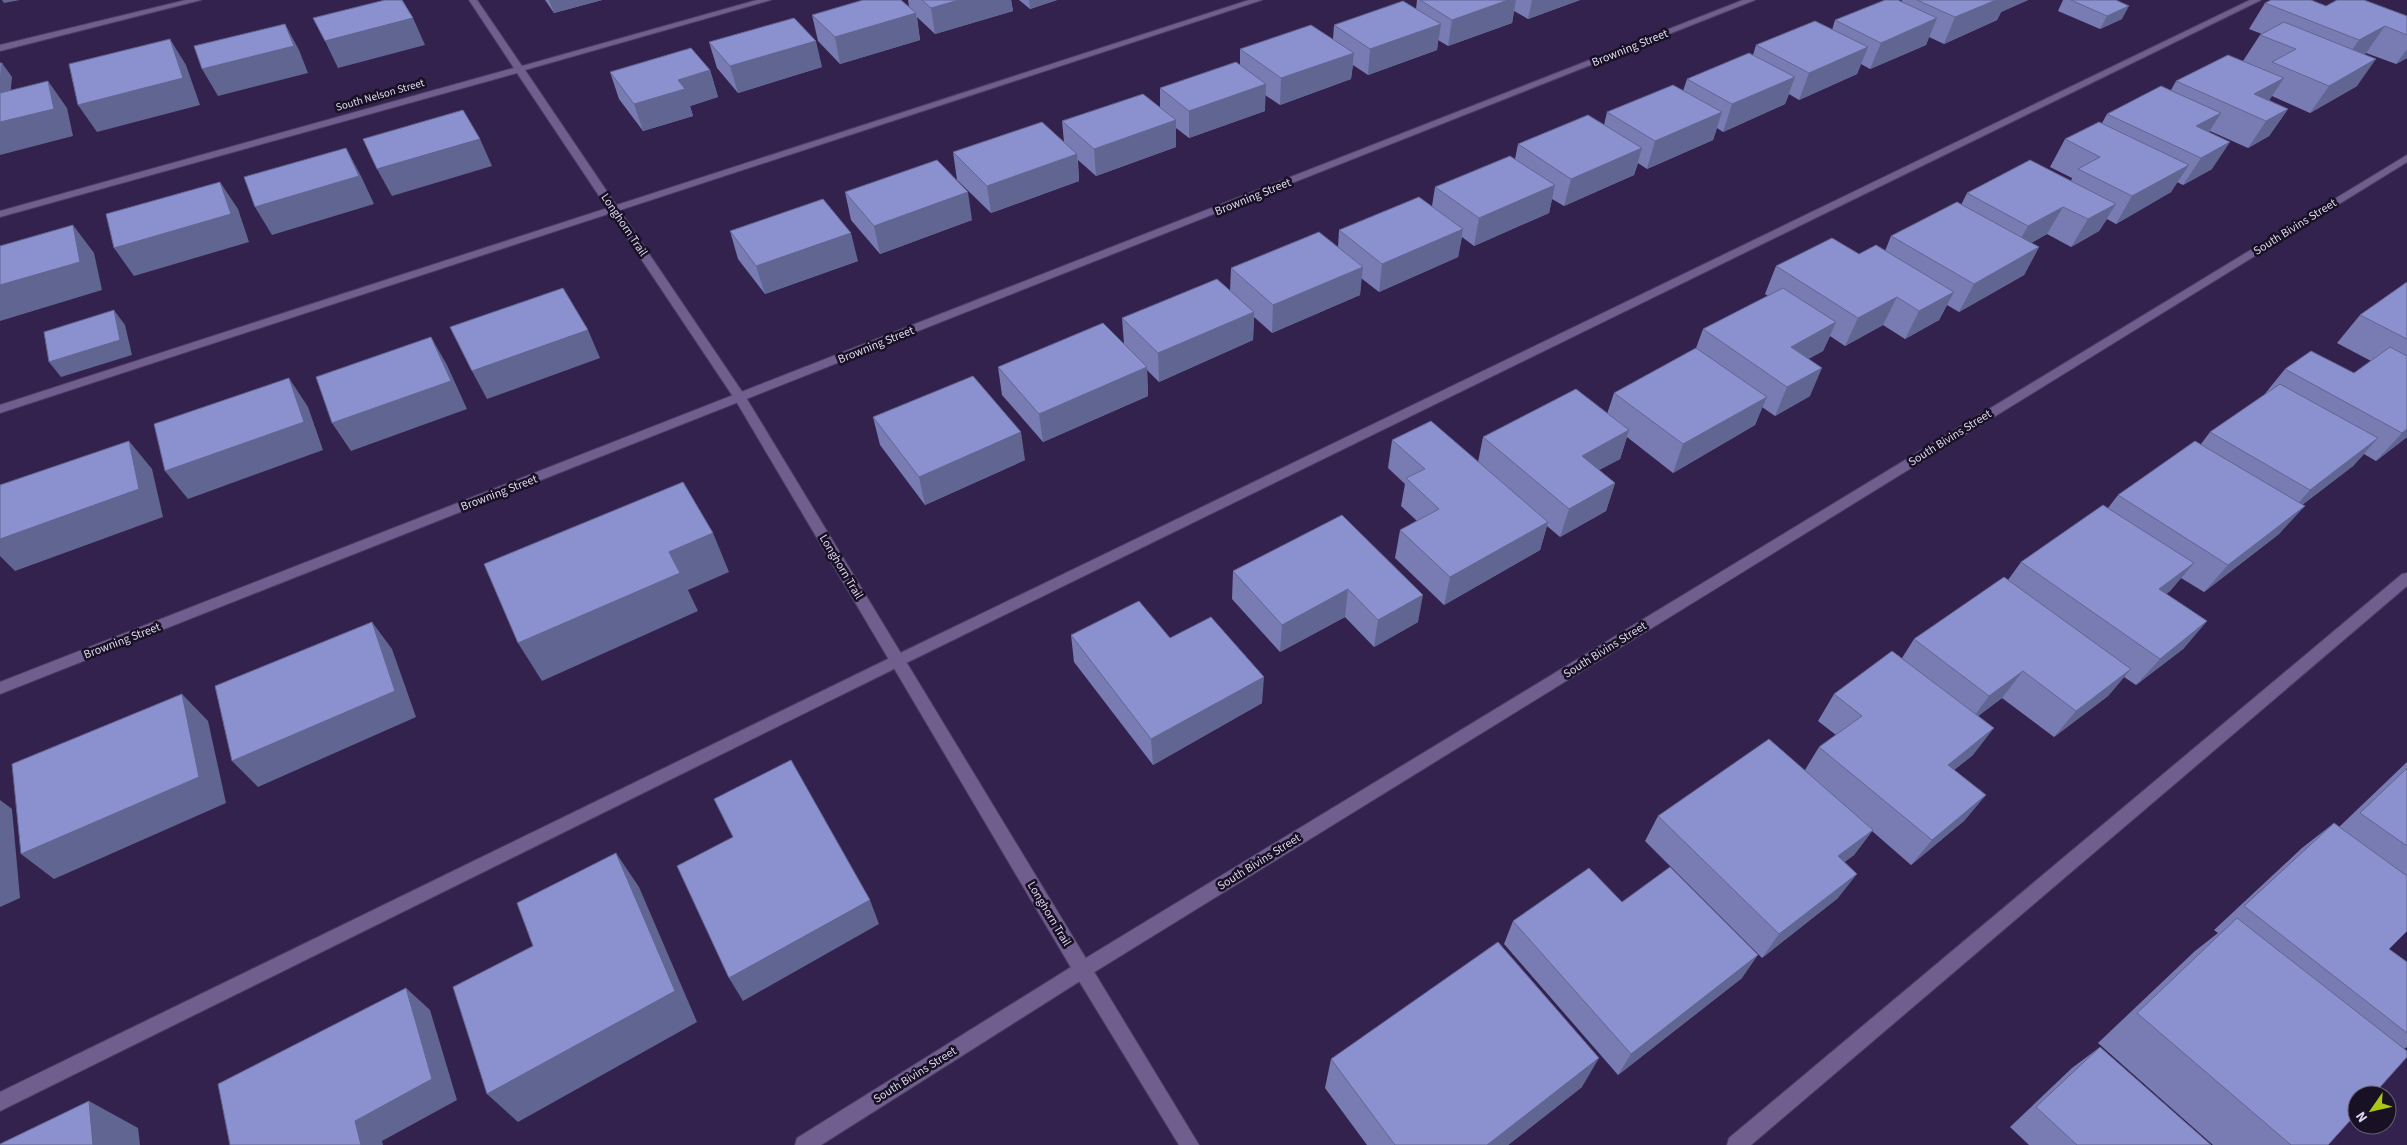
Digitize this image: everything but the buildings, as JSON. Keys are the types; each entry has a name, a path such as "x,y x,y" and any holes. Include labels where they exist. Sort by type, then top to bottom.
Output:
{"street":[{"path":"0,48 197,0"},
{"name":"Longhorn Trail","path":"474,0 741,399 1082,970 1190,1145"},
{"name":"South Nelson Street","path":"0,214 768,0"},
{"path":"0,409 1258,0"},
{"name":"Browning Street","path":"0,688 741,399 1751,0"},
{"path":"0,1102 897,661 2257,0"},
{"name":"South Bivins Street","path":"804,1145 1082,970 2407,158"},
{"path":"1736,1145 2407,578"}]}
